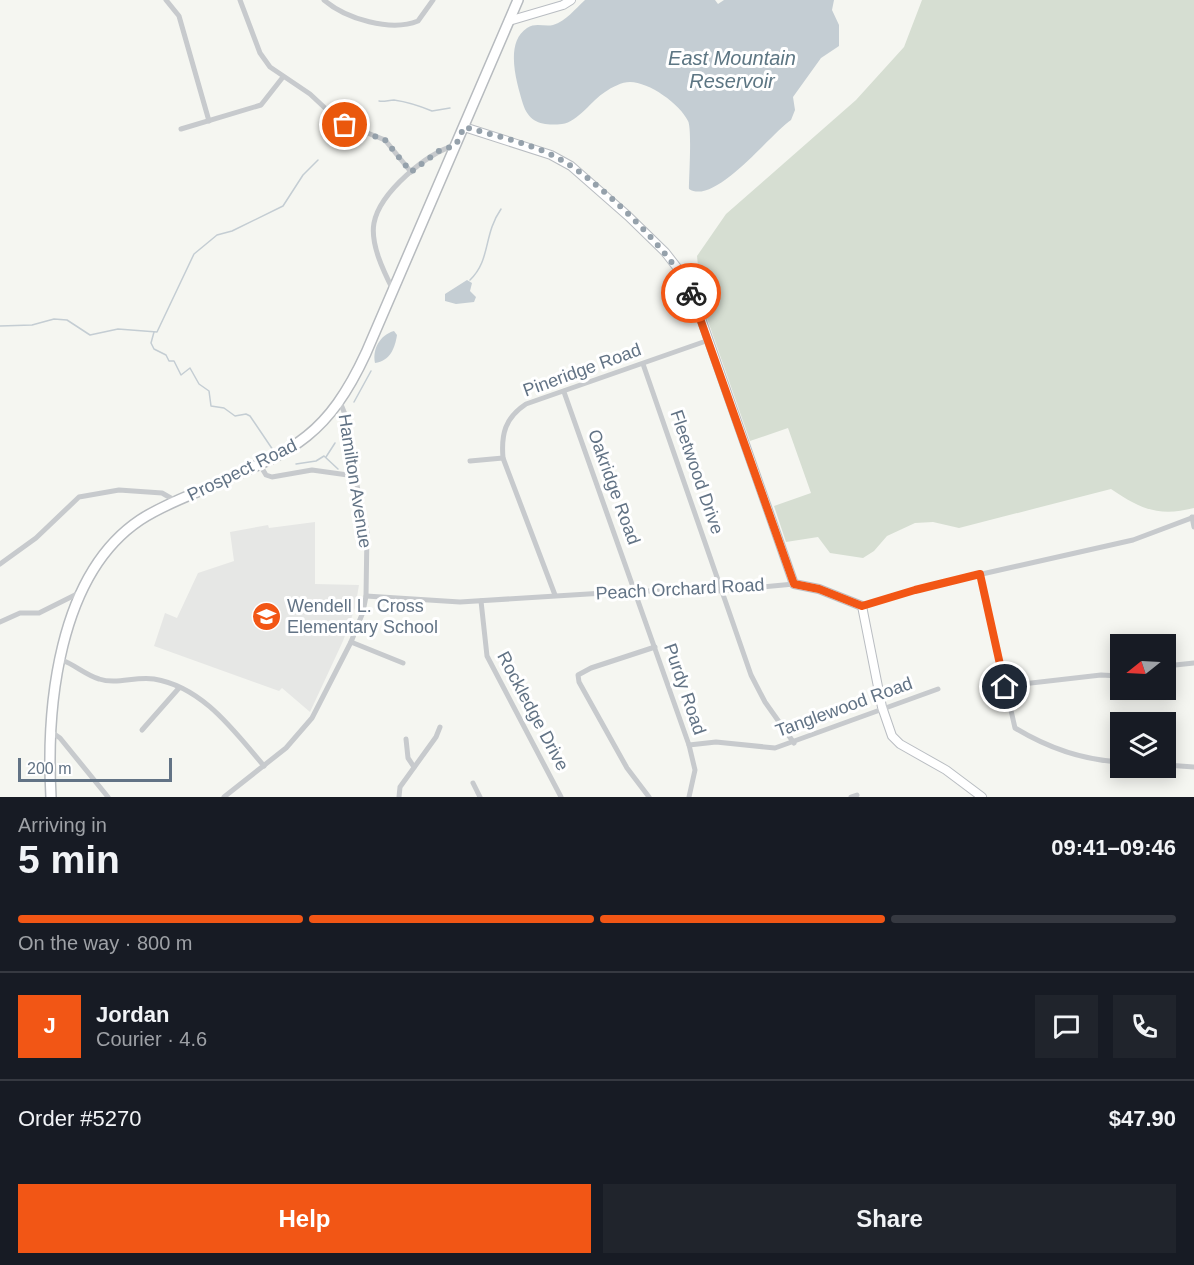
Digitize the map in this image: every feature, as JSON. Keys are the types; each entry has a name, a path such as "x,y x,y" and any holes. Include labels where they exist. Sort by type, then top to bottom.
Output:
{"main road":[{"name":"Prospect Road","path":"51,797 49,730 62,660 79,594 97,563 120,536 141,520 176,501 260,465 306,438 340,402 353,380 393,291 518,0"}],"street":[{"path":"166,0 179,16 208,121"},
{"path":"240,0 262,57 272,69 310,94 343,124 385,140 411,172"},
{"path":"324,0 346,14 399,26 418,21 434,0"},
{"path":"509,21 563,5 571,0"},
{"path":"181,129 261,105 283,77"},
{"path":"464,127 551,155 588,178 665,252 679,270 696,304 794,584"},
{"path":"393,291 379,256 374,223 384,202 411,172 439,151 456,145"},
{"name":"Pineridge Road","path":"555,595 503,458 503,433 511,416 526,404 709,340"},
{"name":"Fleetwood Drive","path":"643,364 756,688 794,743"},
{"name":"Oakridge Road","path":"564,392 636,591"},
{"name":"Hamilton Avenue","path":"224,797 286,748 312,718 351,642 366,596 367,532 355,476 349,424 340,402"},
{"path":"470,461 503,458"},
{"path":"260,465 266,475 272,477 312,470 355,476"},
{"path":"0,564 36,538 80,497 119,490 162,493 176,501"},
{"path":"981,797 938,764 898,742 889,731 862,606 980,574 1133,540 1193,517 1194,528"},
{"path":"980,574 1015,728 1036,741 1081,758 1110,761"},
{"name":"Peach Orchard Road","path":"366,596 440,602 481,601 636,591 722,591 794,584 819,589 862,606"},
{"name":"Purdy Road","path":"636,591 695,770 689,797"},
{"path":"0,622 20,613 39,613 79,594"},
{"name":"Rockledge Drive","path":"481,601 487,656 561,797"},
{"path":"351,642 403,663"},
{"path":"649,797 627,768 579,682 579,675 591,668 655,647"},
{"path":"62,660 77,666 96,679 111,682 150,678 179,688 214,708 264,766"},
{"path":"1176,665 1194,663"},
{"path":"1005,687 1110,675"},
{"path":"142,730 179,688"},
{"name":"Tanglewood Road","path":"688,745 716,742 763,749 794,743 938,689"},
{"path":"399,797 399,789 436,737 440,727"},
{"path":"49,730 60,738 108,797"},
{"path":"406,739 408,758 414,767"},
{"path":"1176,766 1194,767"},
{"path":"473,783 480,797"}],"shaded area":[{"path":"922,0 1194,0 1194,508 1170,512 1150,509 1131,502 1111,489 959,528 933,522 915,523 887,536 874,551 863,558 830,553 818,537 786,542 774,506 811,493 788,428 750,441 702,304 697,256 726,214 856,100 904,47"},
{"name":"Wendell L. Cross Elementary School","path":"315,522 315,584 359,585 355,608 343,641 310,712 282,688 279,691 154,646 165,613 177,618 198,573 234,561 230,532 268,525 269,528"}],"water":[{"name":"East Mountain Reservoir","path":"585,0 715,0 718,4 724,0 834,0 832,10 839,25 839,46 821,58 793,97 795,110 791,120 727,178 713,187 700,191 689,189 688,121 671,101 646,86 630,82 617,85 600,96 574,119 562,124 543,124 529,115 523,104 514,64 516,43 520,35 530,26 558,23"},
{"path":"467,280 472,283 470,291 476,297 474,302 456,304 445,301 445,294"},
{"path":"394,331 397,335 391,353 384,360 375,363 378,343"}],"waterway":[{"path":"379,101 394,100 432,111 450,108"},
{"path":"0,326 32,325 54,319 67,320 90,335 118,329 157,332 194,254 217,235 232,231 283,206 303,175 318,160"},
{"path":"470,280 481,264 495,219 501,209"},
{"path":"154,332 151,343 154,349 166,355 169,361 174,361 181,375 190,368 199,384 209,391 211,406 224,408 235,416 246,414 250,416 273,450"},
{"path":"354,402 371,371"},
{"path":"326,457 335,443"},
{"path":"296,464 316,461 324,456 338,469"}],"way so far":[{"path":"345,125 373,133 385,140 411,172 439,151 456,145 464,127 551,155 588,178 665,252 679,270 691,293"}],"place":[{"name":"Wendell L. Cross Elementary School","path":"266,616"}],"route":[{"path":"691,293 734,409 794,584 819,589 852,604 862,606 980,574 1005,687"}]}
